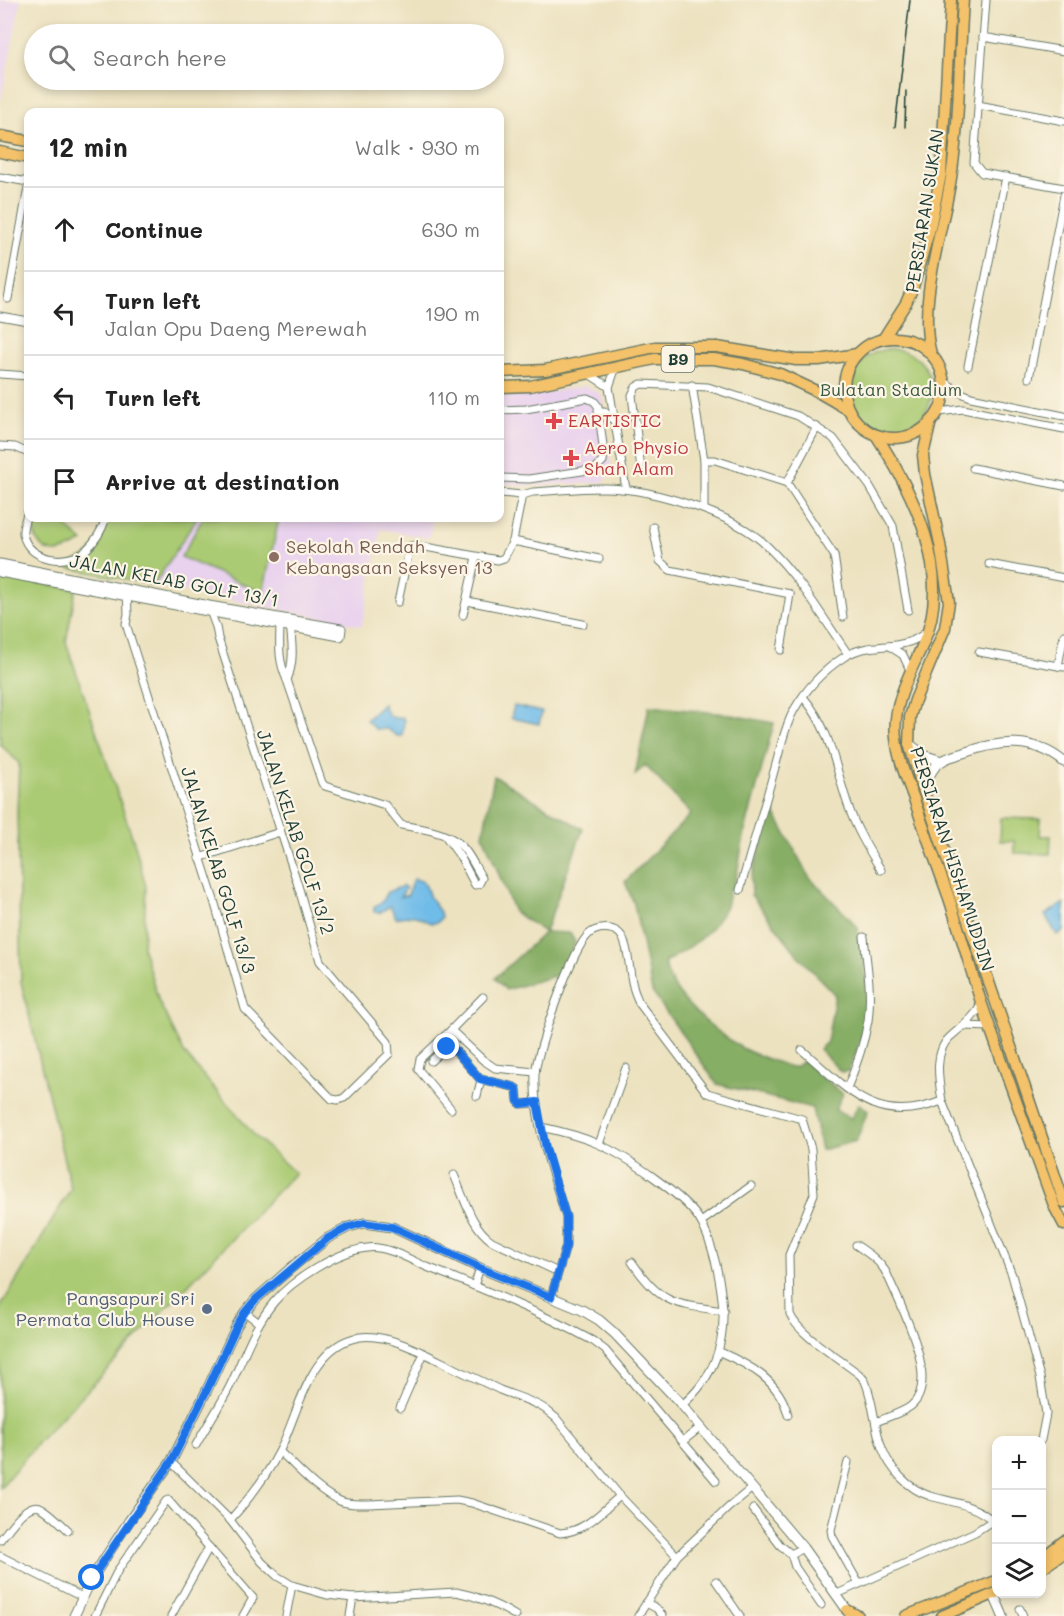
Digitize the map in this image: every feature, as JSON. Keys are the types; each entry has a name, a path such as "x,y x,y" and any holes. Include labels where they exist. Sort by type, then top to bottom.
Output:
{"main road":[{"name":"PERSIARAN SUKAN","path":"883,339 913,288 941,174 951,0"},
{"name":"PERSIARAN SUKAN","path":"931,354 927,340 928,299 951,177 963,0"},
{"path":"0,136 24,140"},
{"path":"0,152 24,157"},
{"path":"876,435 891,438 920,431 939,412 942,398 943,380 939,366 931,354 917,343 900,338 883,339"},
{"name":"B9","path":"504,372 545,370 655,347 717,348 796,360 819,360 857,354 873,342 883,339"},
{"path":"849,410 844,396 844,381 849,366 857,354"},
{"name":"B9","path":"504,387 530,386 655,359 714,360 743,364 780,374 849,410 861,425 876,435"},
{"name":"PERSIARAN HISHAMUDDIN","path":"931,421 923,455 949,602 945,628 910,717 909,744 1064,1202"},
{"name":"PERSIARAN HISHAMUDDIN","path":"876,435 909,489 920,516 933,576 934,599 928,630 910,670 897,710 896,739 902,767 1054,1208 1064,1225"},
{"path":"1046,1554 1064,1541"},
{"path":"1046,1565 1064,1553"},
{"path":"906,1616 992,1583"},
{"path":"942,1616 992,1595"},
{"path":"849,1614 858,1616"}],"street":[{"path":"986,0 974,163 982,173 1064,188"},
{"path":"983,37 1064,51"},
{"path":"978,105 1064,121"},
{"path":"0,177 24,183"},
{"path":"968,366 1006,177"},
{"path":"1029,378 1064,195"},
{"path":"8,299 24,207"},
{"path":"0,316 24,320"},
{"path":"616,367 609,387 627,489"},
{"path":"0,374 24,376"},
{"path":"588,374 609,387"},
{"path":"943,380 970,398 1064,416"},
{"path":"641,469 633,391 641,384 708,387 798,416 833,438 868,485 893,526 908,610"},
{"path":"692,385 704,460 704,509"},
{"path":"504,410 526,409 587,398 594,401 598,411 604,454 595,470 529,478 504,478"},
{"path":"939,412 963,409 1064,429"},
{"path":"598,411 604,411 615,422"},
{"path":"787,483 817,427"},
{"path":"0,446 15,447 24,451"},
{"path":"704,460 715,460 787,483 834,555 843,617"},
{"path":"973,468 1064,486"},
{"path":"529,478 533,492"},
{"path":"504,493 522,495 533,492 627,489 704,509 743,529 767,546 802,587 848,654"},
{"path":"398,602 410,546 498,560 504,558 513,541 522,495"},
{"path":"26,522 23,534 34,552 59,560 75,557 85,551 102,529 105,522"},
{"path":"653,527 660,561 670,570 790,594 802,587"},
{"path":"513,541 599,559"},
{"path":"464,615 476,556"},
{"name":"JALAN KELAB GOLF 13/1","path":"0,564 127,593 290,623 341,629"},
{"path":"989,564 1064,578"},
{"path":"0,572 127,593"},
{"name":"JALAN KELAB GOLF 13/3","path":"127,593 126,624 245,1009 248,1015 332,1099 338,1100"},
{"path":"781,650 790,594"},
{"path":"467,601 583,624"},
{"name":"JALAN KELAB GOLF 13/2","path":"209,608 320,961 388,1041 390,1047 389,1054 344,1098 338,1100"},
{"path":"280,621 279,657 322,783 325,786 386,805 401,825 435,831 457,842 468,854 482,878 479,884 475,885 472,881 461,858 446,837"},
{"path":"288,680 294,653 290,623"},
{"path":"740,890 784,737 794,710 830,666 848,654 875,646 910,643 928,630"},
{"path":"979,652 1061,667 1064,635"},
{"path":"889,646 903,656 910,670"},
{"path":"804,698 825,729 842,789 857,828 881,870"},
{"path":"909,744 926,756 942,760 987,746 1013,742 1031,744 1045,749 1064,762"},
{"path":"924,792 931,773 942,760"},
{"path":"200,858 280,832"},
{"path":"551,1297 566,1246 566,1217 541,1127 535,1072 543,1036 584,939 591,932 610,929 618,932 624,939 633,986 639,1003 707,1094 802,1119 811,1149 814,1194 789,1255 790,1314 796,1325 860,1375 867,1387 882,1448 907,1485 926,1495 976,1509 992,1517"},
{"path":"847,1088 856,1066 868,1021 870,991 864,937"},
{"path":"451,1109 418,1069 420,1059 483,997"},
{"path":"982,1003 978,1011 948,1039 943,1047 939,1062 939,1080 942,1101 1012,1275 1040,1377 1046,1414 1042,1436"},
{"path":"964,1026 991,1027"},
{"path":"451,1030 495,1068 535,1072"},
{"path":"431,1061 447,1047 452,1047 481,1080 514,1087 517,1089 518,1101 521,1104 537,1102"},
{"path":"802,1050 866,1102 887,1109 909,1110 942,1101"},
{"path":"598,1144 626,1068"},
{"path":"477,1096 481,1080"},
{"path":"541,1127 598,1144 653,1176 701,1222 714,1256 723,1311 723,1334 720,1352 708,1376 694,1395 682,1405"},
{"path":"454,1174 477,1227 484,1236 558,1272"},
{"path":"701,1222 752,1186"},
{"path":"74,1616 92,1578 171,1462 245,1312 274,1283 328,1238 349,1227 364,1223 392,1227 480,1268 582,1310 607,1326 682,1405 803,1548 849,1614"},
{"path":"856,1245 876,1260 887,1275 917,1347 923,1375 920,1392 910,1406 876,1422"},
{"path":"196,1445 230,1385 259,1323 275,1300 307,1274 334,1258 367,1248 392,1252 474,1286 593,1341 605,1350 716,1481"},
{"path":"632,1262 647,1284 673,1303 723,1311"},
{"path":"474,1286 480,1268"},
{"path":"245,1312 259,1323"},
{"path":"230,1520 253,1494 280,1452 318,1364 329,1350 341,1343 359,1337 370,1337 386,1339 424,1353 546,1409 620,1496 676,1556"},
{"path":"720,1352 756,1370 770,1382 779,1391 788,1415"},
{"path":"399,1408 424,1353"},
{"path":"684,1441 701,1427"},
{"path":"280,1452 325,1492 341,1501 369,1504 457,1500 560,1533 574,1532 584,1527 620,1496"},
{"path":"171,1462 230,1520 262,1562 277,1576 292,1585 327,1595 353,1598 456,1592 469,1594 516,1616"},
{"path":"848,1462 831,1530 832,1536 859,1584"},
{"path":"638,1616 676,1556 752,1488"},
{"path":"95,1616 118,1570 166,1501 172,1502 253,1598 243,1616"},
{"path":"0,1540 26,1509 33,1505 41,1506 68,1530"},
{"path":"753,1509 780,1545 791,1554 795,1567 821,1605"},
{"path":"837,1594 975,1532 992,1521"},
{"path":"171,1616 209,1547"},
{"path":"791,1554 803,1548"},
{"path":"0,1556 82,1598"},
{"path":"716,1581 741,1616"},
{"path":"286,1616 292,1585"},
{"path":"350,1616 353,1598"},
{"path":"996,1598 1003,1616"},
{"path":"646,1603 657,1608 663,1616"}],"shaded area":[{"path":"0,0 21,0 0,105"},
{"path":"586,386 602,395 612,471 604,482 528,486 504,483 504,396 534,395"},
{"name":"Sekolah Rendah Kebangsaan Seksyen 13","path":"194,522 432,522 429,538 381,529 362,626 154,585"}],"green space":[{"name":"Bulatan Stadium","path":"891,349 907,352 920,361 929,374 932,390 929,406 920,419 907,428 891,431 875,428 862,419 853,406 850,390 853,374 862,361 875,352"},
{"path":"35,522 58,522 83,542 60,552 50,551 40,545 34,530"},
{"path":"106,522 194,522 154,585 58,566 86,556 97,545"},
{"path":"201,522 278,522 263,593 181,557"},
{"path":"0,577 76,589 66,642 136,848 146,887 143,949 159,1002 185,1054 254,1135 295,1173 40,1440 0,1488 0,1308 71,1189 21,982 17,812 19,763 0,744"},
{"path":"649,706 727,714 774,723 745,831 734,889 729,889 725,908 714,925 691,946 665,962 674,987 694,1011 731,1041 747,1051 790,1067 795,1067 803,1061 843,1094 835,1110 851,1118 859,1104 868,1111 856,1141 821,1150 812,1108 717,1084 652,992 634,904 625,882 691,814 645,765 635,775"},
{"path":"494,776 583,829 545,932 514,912 483,835"},
{"path":"772,808 809,877 858,927 859,942 862,942 867,1004 862,1035 849,1071 841,1072 819,1049 827,1042 835,995 800,958 751,895 751,879"},
{"path":"1001,818 1041,819 1040,836 1051,836 1050,854 1014,853 1014,841 1000,841"},
{"path":"545,932 570,933 575,942 562,974 506,990 495,978"}],"water":[{"path":"383,704 390,715 403,718 402,736 397,736 387,729 375,729 366,720"},
{"path":"514,706 542,712 539,724 511,718"},
{"path":"414,879 422,881 426,886 430,898 440,912 441,917 438,922 430,923 413,916 396,918 390,906 379,913 374,912 374,907 383,901 387,892 403,886 406,888 400,897 408,895"},
{"path":"1064,903 1064,931 1057,935 1045,915"}],"tram line":[{"path":"895,127 910,0"},
{"path":"905,127 906,91"}],"place":[{"name":"EARTISTIC","path":"554,421"},
{"name":"Aero Physio Shah Alam","path":"571,458"},
{"name":"Sekolah Rendah Kebangsaan Seksyen 13","path":"274,557"},
{"name":"Pangsapuri Sri Permata Club House","path":"207,1309"}],"route":[{"path":"92,1578 171,1462 245,1312 256,1299 328,1238 349,1227 364,1223 392,1227 480,1268 551,1297 566,1246 566,1217 546,1149 537,1102 519,1103 517,1089 510,1085 483,1081 452,1047 447,1047"}]}
